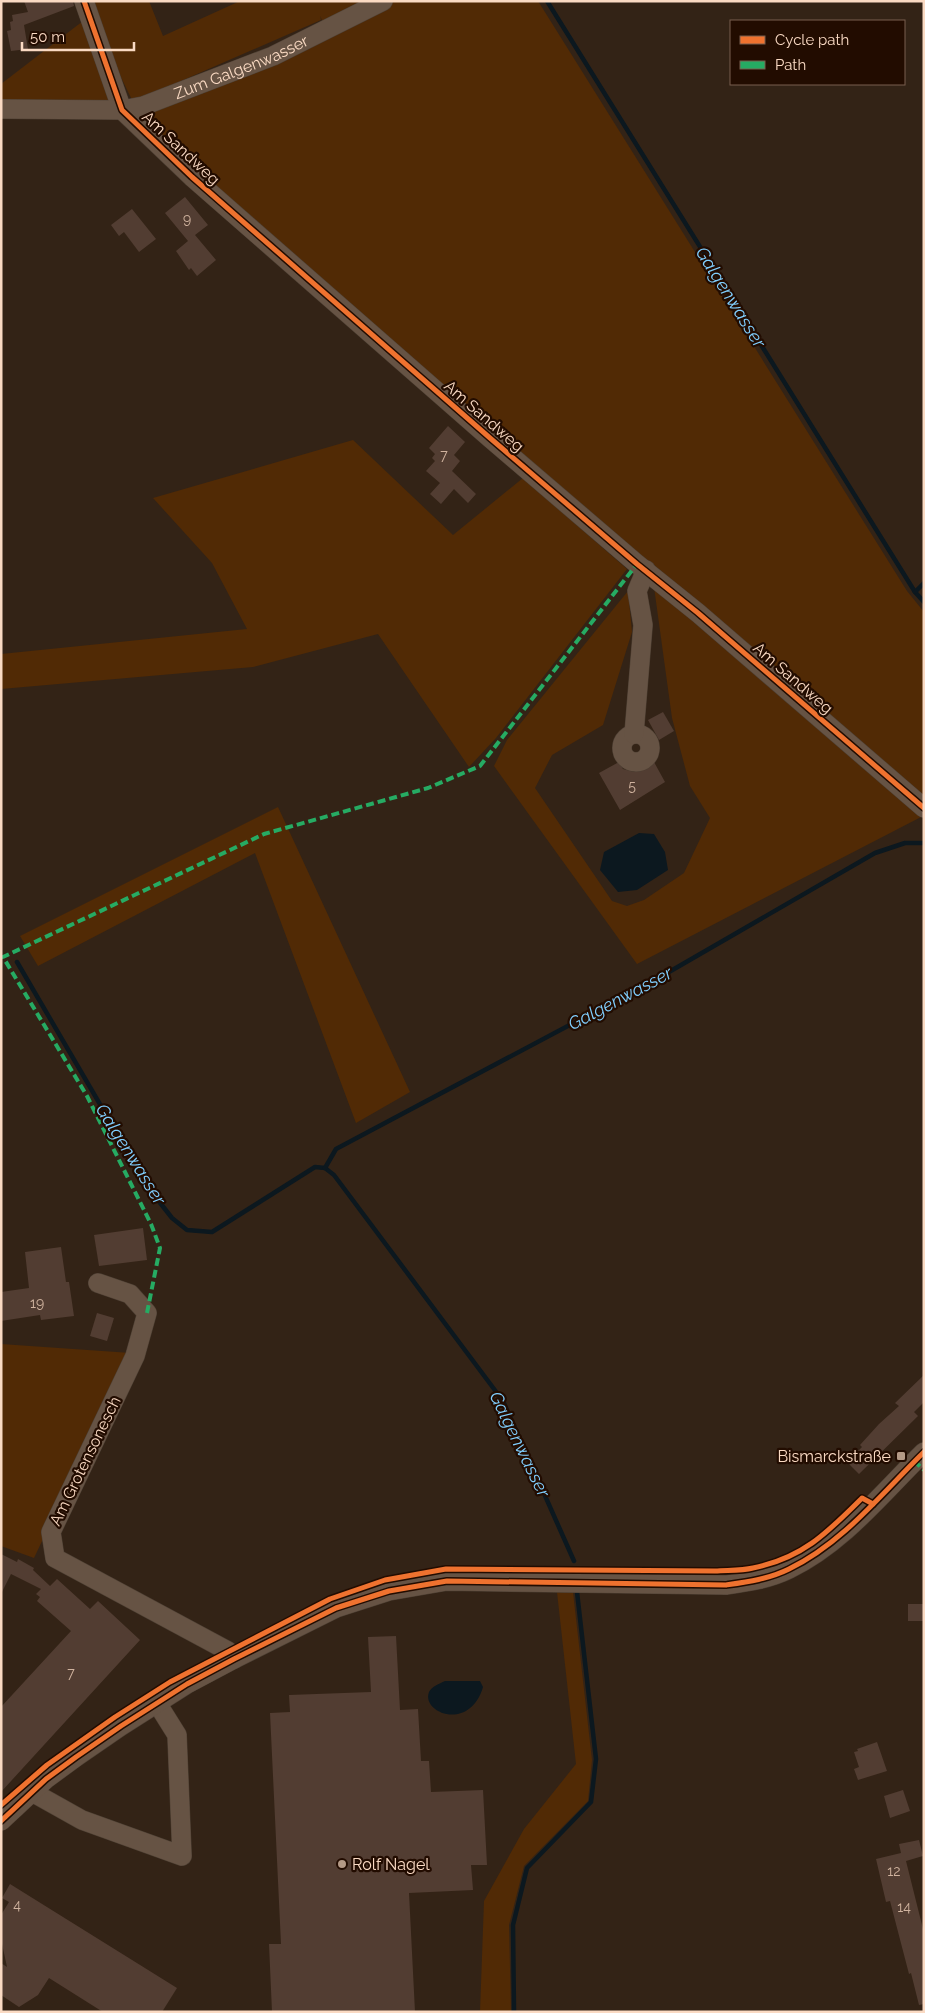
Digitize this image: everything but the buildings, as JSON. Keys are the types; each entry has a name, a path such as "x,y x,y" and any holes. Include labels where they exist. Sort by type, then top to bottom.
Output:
{"street":[{"name":"Am Sandweg","path":"84,1 122,110 192,177 475,425 698,613 924,808"},
{"name":"Zum Galgenwasser","path":"1,109 122,110 143,106 273,56 383,1"},
{"path":"634,734 643,625 637,591 646,570"},
{"name":"Am Grotensonesch","path":"98,1283 130,1294 147,1313 135,1356 51,1532 55,1558 228,1651 234,1659"},
{"path":"1,1820 32,1792 76,1757 157,1703 234,1659 336,1608 389,1591 448,1581 726,1585 766,1578 788,1570 828,1545 924,1452"},
{"path":"32,1792 82,1820 182,1856 177,1735 157,1703"}],"shaded area":[{"path":"94,1 149,1 163,36 240,1 538,1 907,591 924,612 924,798 251,222 134,107 324,24 320,16 321,20 133,102 115,65"},
{"path":"83,21 111,101 1,100 1,84"},
{"path":"353,440 453,535 523,478 627,569 496,738 469,767 378,634 253,667 1,689 1,654 247,629 212,563 153,498"},
{"path":"654,587 923,816 637,964 494,766 507,740 628,591 632,632 603,725 552,755 535,788 612,901 627,906 644,900 684,873 710,818 690,786 672,718"},
{"path":"278,807 410,1092 356,1123 255,853 38,966 20,936"},
{"path":"639,833 654,834 665,852 668,870 637,890 618,892 600,870 604,852"},
{"path":"1,1344 131,1353 34,1558 1,1546"},
{"path":"557,1592 573,1592 592,1760 588,1801 524,1866 509,1925 511,2012 480,2012 484,1901 524,1829 576,1764"},
{"path":"445,1681 480,1681 483,1687 477,1701 468,1710 458,1714 448,1714 439,1712 428,1700 430,1690"}],"waterway":[{"name":"Galgenwasser","path":"547,1 915,592 924,602"},
{"name":"Galgenwasser","path":"915,592 924,583"},
{"name":"Galgenwasser","path":"325,1168 336,1149 662,976 875,853 905,843 924,843"},
{"name":"Galgenwasser","path":"17,962 150,1190 172,1218 187,1230 212,1232 315,1167 325,1168 334,1175 503,1401 574,1561"},
{"name":"Galgenwasser","path":"514,2012 513,1925 527,1868 591,1802 596,1759 577,1592"}],"marked path":[{"path":"147,1313 160,1248 151,1224 87,1096 3,957 264,834 428,788 480,766 637,564"},
{"path":"914,1461 924,1470"}],"cycle path":[{"path":"84,1 122,110 192,177 490,438 637,564 698,613 924,808"},
{"path":"1,1821 46,1779 121,1726 187,1684 336,1608 389,1591 447,1581 726,1585 766,1578 789,1569 827,1546 861,1516 924,1452"},
{"path":"1,1805 47,1765 115,1717 170,1682 330,1599 385,1580 446,1569 715,1571 748,1569 771,1564 786,1558 814,1542 862,1498 873,1504"}],"place":[{"name":"Bismarckstraße","path":"901,1456"},
{"name":"Rolf Nagel","path":"342,1864"}]}
